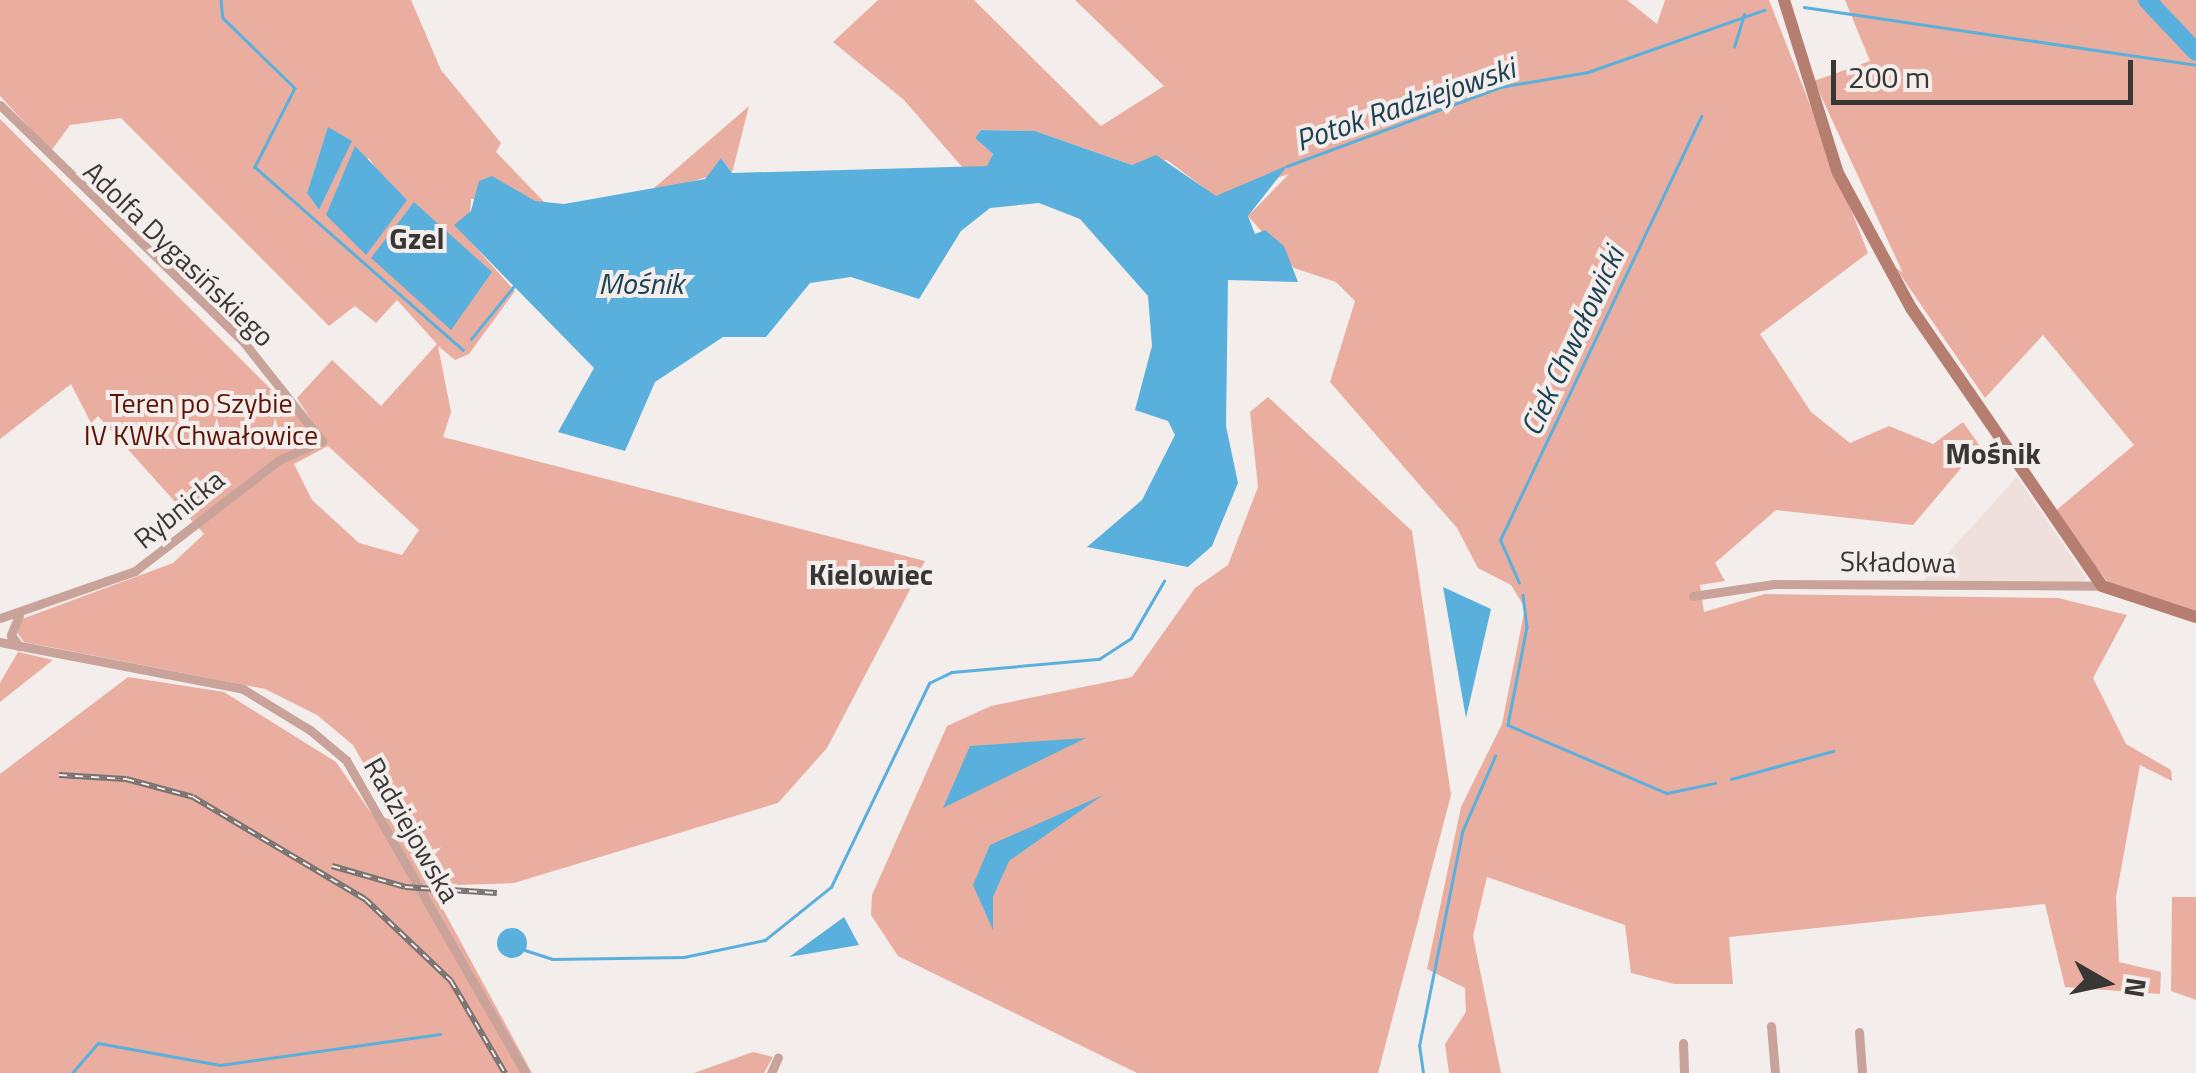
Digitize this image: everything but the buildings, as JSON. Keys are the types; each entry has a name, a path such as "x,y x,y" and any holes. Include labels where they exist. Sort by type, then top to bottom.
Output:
{"street":[{"path":"1784,0 1832,158 1878,256 2102,586 2196,617"},
{"name":"Adolfa Dygasińskiego","path":"0,105 242,340 322,441"},
{"name":"Rybnicka","path":"0,618 136,571 279,460 322,441"},
{"name":"Składowa","path":"1692,596 1774,584 2102,586"},
{"path":"20,614 11,635 20,646"},
{"name":"Radziejowska","path":"0,642 242,689 346,760 525,1073"},
{"path":"1771,1026 1774,1073"},
{"path":"1858,1032 1862,1073"},
{"path":"1683,1042 1684,1073"},
{"path":"771,1073 778,1057"}],"shaded area":[{"path":"2017,477 2086,578 2082,585 1923,580"}],"green space":[{"name":"Teren po Szybie IV KWK Chwałowice","path":"0,0 411,0 441,70 501,143 496,152 546,204 471,199 469,240 515,291 469,354 455,360 438,346 451,412 443,437 925,561 827,748 778,803 514,883 459,885 428,878 353,745 317,715 265,689 24,642 16,631 22,619 173,563 204,534 98,416 91,423 71,384 0,439 0,119 327,445 297,398 332,360 381,406 437,344 397,300 376,323 355,306 329,326 121,118 70,125 51,151 0,96","holes":["328,128 351,142 319,210 307,193","369,158 384,181 407,200 337,186","328,446 419,530 402,555 359,543 312,500 294,464"]},
{"path":"878,0 974,0 1101,126 1164,86 1075,0 1627,0 1657,24 1665,0 1769,0 1868,253 1760,334 1811,412 1850,443 1889,426 1933,444 1963,422 1980,446 1913,525 1776,510 1715,563 1725,581 1700,585 1704,612 1765,594 2058,598 2127,615 2093,678 2126,744 2171,770 2172,781 2140,765 2116,897 2119,962 2161,972 2160,994 2065,987 2045,904 1729,937 1733,984 1674,984 1631,973 1625,925 1487,877 1473,936 1501,1073 1449,1073 1445,1044 1466,1012 1465,988 1427,969 1461,807 1502,724 1525,608 1511,585 1478,568 1457,528 1330,382 1355,301 1336,282 1294,268 1248,216 1289,174 1216,197 1167,160 1132,165 1035,131 981,130 975,138 993,154 988,166 963,168 904,100 833,42"},
{"path":"1845,0 2196,0 2196,611 2111,586 2053,513 2134,445 2043,335 1985,398 1895,267 1903,273 1814,81 1870,61"},
{"path":"749,106 732,173 722,159 717,174 646,195"},
{"path":"1268,397 1412,531 1451,795 1378,1073 1137,1073 898,956 871,915 872,895 947,726 991,706 1132,677 1195,588 1228,565 1258,487 1250,412"},
{"path":"18,652 53,660 0,702 0,683"},
{"path":"128,677 224,692 336,762 371,813 395,821 532,1073 0,1073 0,774"},
{"path":"2172,897 2196,897 2196,1000 2171,991"},
{"path":"753,1052 773,1057 764,1073 694,1073"}],"water":[{"path":"328,127 352,141 319,210 307,193"},
{"name":"Mośnik","path":"981,130 1035,131 1132,165 1156,155 1216,196 1288,165 1248,216 1255,234 1265,230 1284,246 1298,282 1228,280 1226,426 1238,483 1212,546 1188,567 1087,547 1142,500 1175,435 1168,421 1135,410 1152,346 1148,296 1080,219 1039,203 990,208 961,231 919,299 851,277 810,283 766,337 723,337 655,382 625,451 558,432 594,368 454,225 471,211 479,181 492,176 535,201 564,204 705,179 721,158 732,173 987,166 993,154 975,138"},
{"path":"355,146 407,200 366,255 326,215"},
{"path":"414,202 492,272 451,330 371,258"},
{"path":"1443,587 1491,609 1466,718"},
{"path":"1086,738 943,808 970,746"},
{"path":"1103,795 1009,861 993,897 993,930 973,885 990,845"},
{"path":"844,917 859,945 789,957"},
{"path":"512,928 522,933 527,943 522,953 512,958 502,953 497,943 502,933"}],"waterway":[{"name":"Potok Radziejowski","path":"221,0 223,18 295,88 255,167 463,350"},
{"path":"2147,0 2196,52"},
{"name":"Potok Radziejowski","path":"1804,7 2196,65"},
{"name":"Potok Radziejowski","path":"1287,166 1500,87 1588,72 1764,10"},
{"name":"Ciek Chwałowicki","path":"1734,47 1744,15"},
{"name":"Ciek Chwałowicki","path":"1519,583 1500,540 1701,116"},
{"name":"Potok Radziejowski","path":"471,339 514,286"},
{"path":"525,950 552,959 684,957 765,940 831,887 929,683 952,672 1099,659 1131,638 1164,581"},
{"path":"1523,595 1527,627 1508,725 1667,793 1715,783"},
{"path":"1731,779 1833,751"},
{"name":"Ciek Chwałowicki","path":"1423,1073 1419,1046 1462,832 1495,756"},
{"path":"72,1073 98,1043 220,1065 440,1034"}],"railway":[{"path":"59,775 126,779 193,797 365,899 451,981 505,1073"},
{"path":"332,866 405,887 497,893"}],"district":[{"name":"Gzel","path":"417,238"},
{"name":"Mośnik","path":"1993,453"},
{"name":"Kielowiec","path":"871,574"}]}
